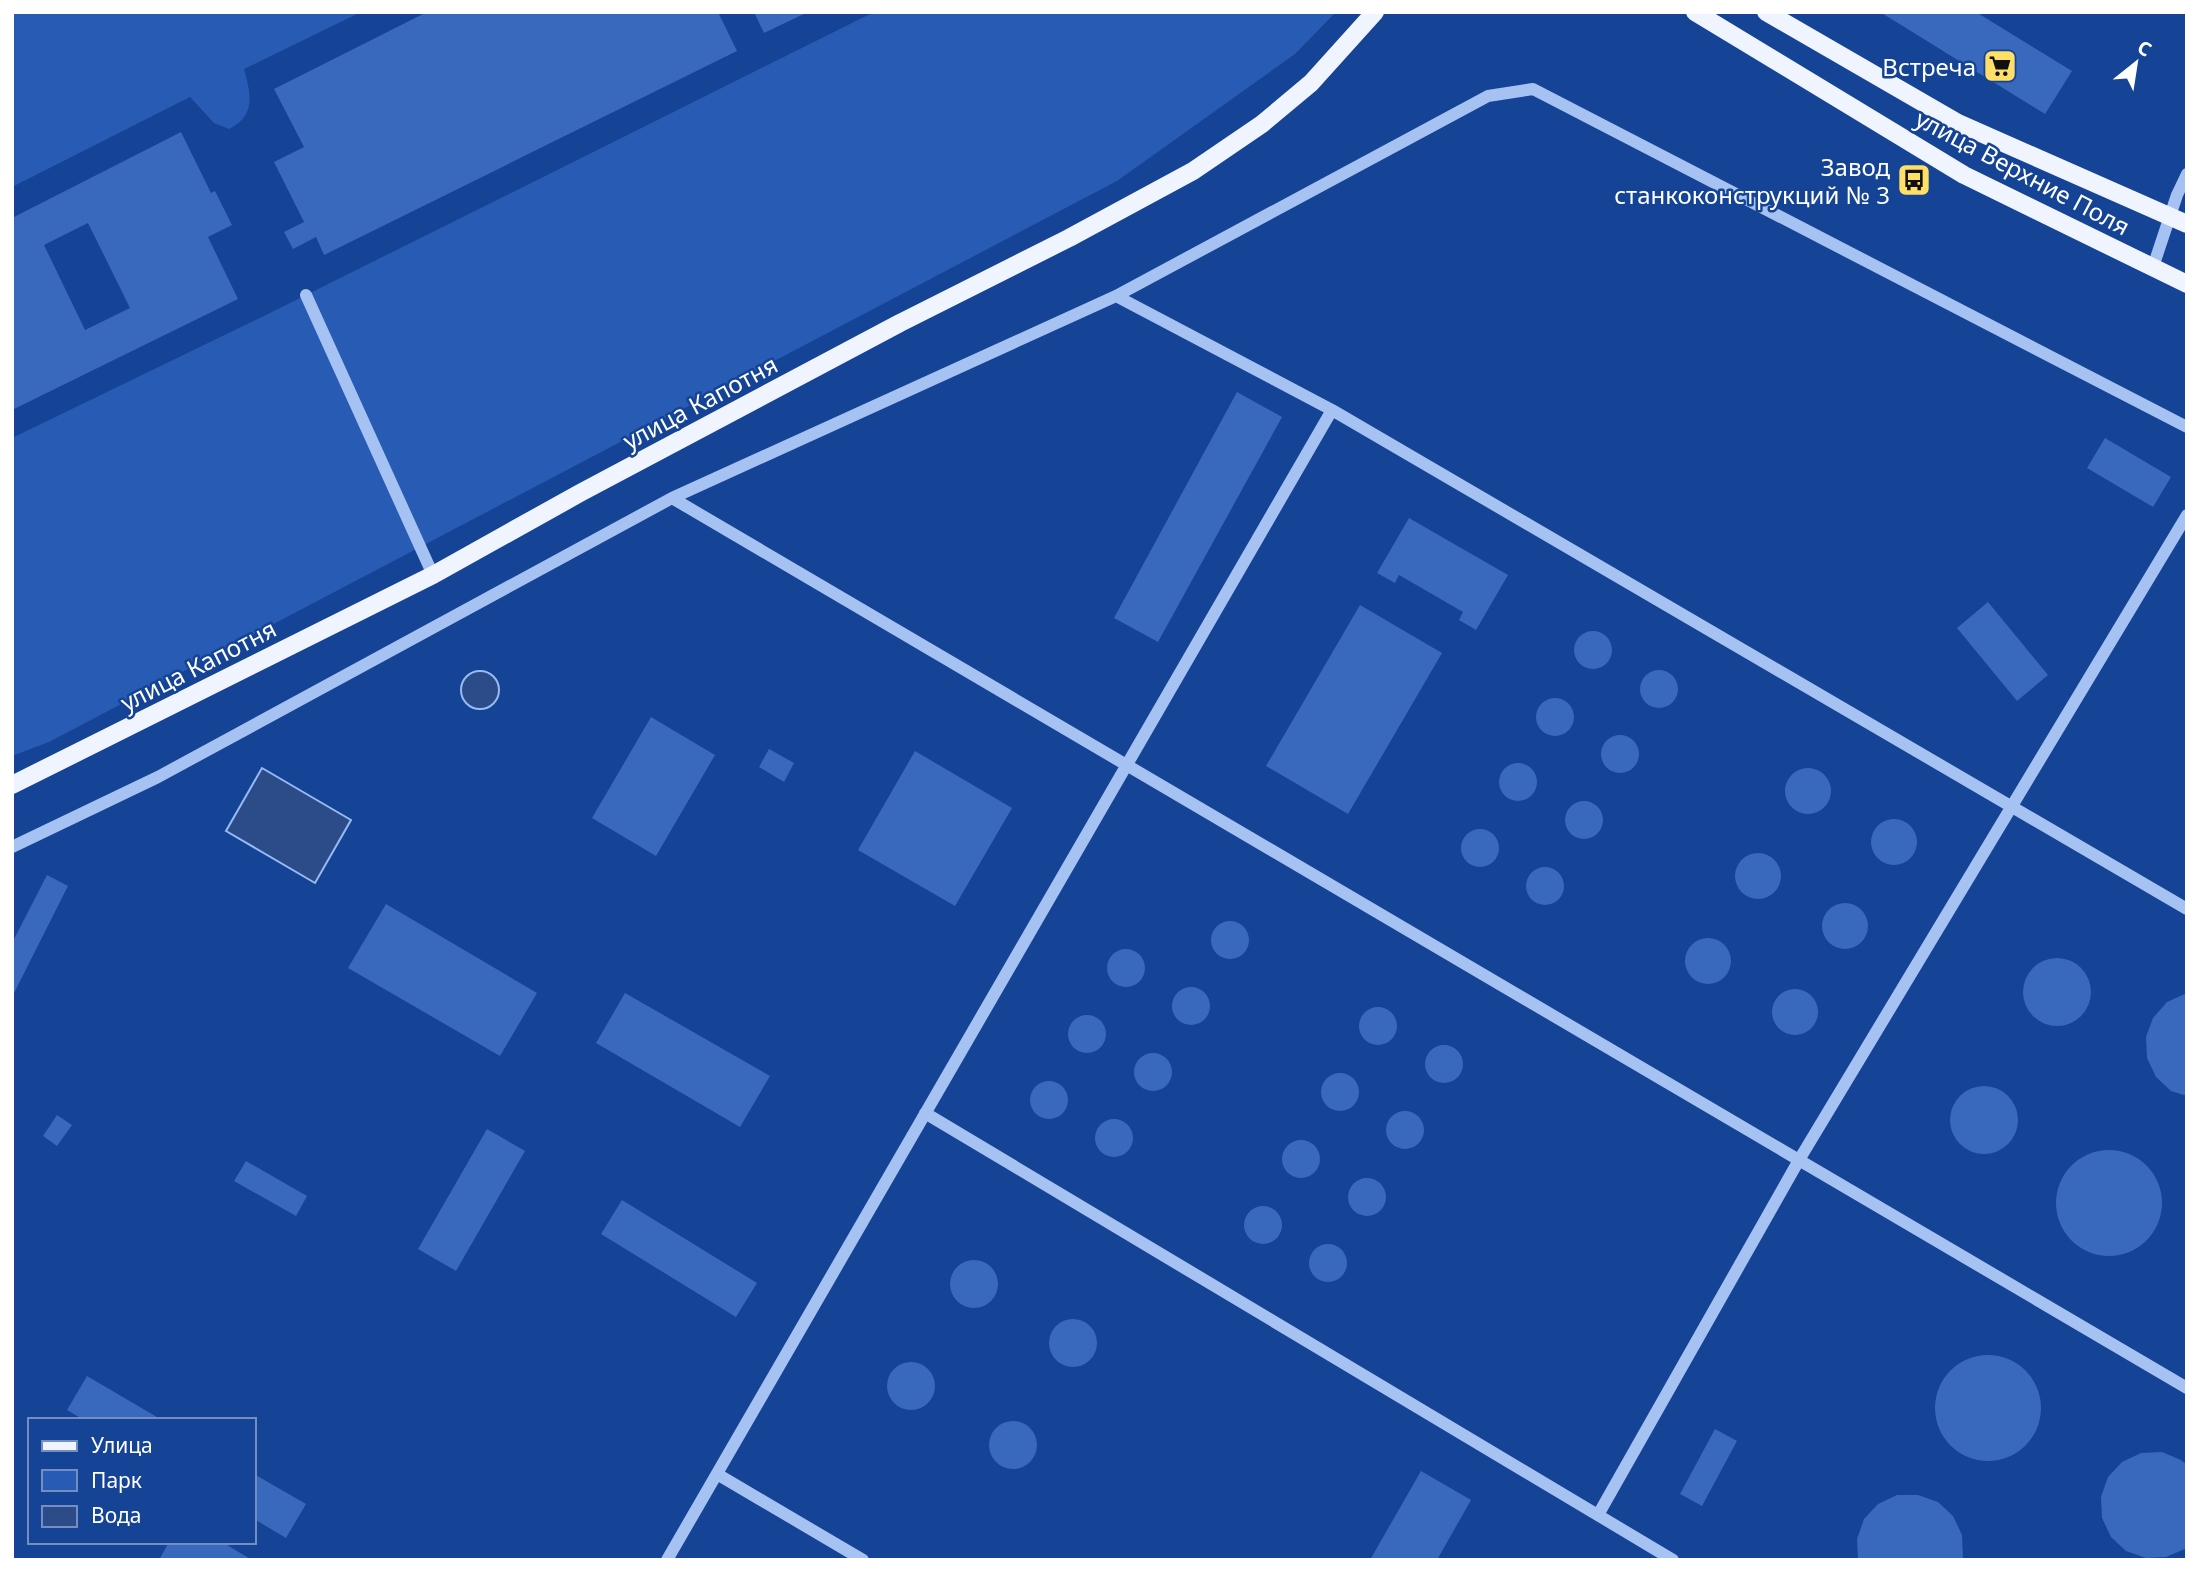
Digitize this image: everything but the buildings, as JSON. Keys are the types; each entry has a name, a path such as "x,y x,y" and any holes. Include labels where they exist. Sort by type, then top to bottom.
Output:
{"main road":[{"name":"улица Капотня","path":"12,785 433,575 900,323 1069,238 1193,171 1262,124 1311,83 1375,12"},
{"name":"улица Верхние Поля","path":"1695,12 1964,175 2187,284"},
{"name":"улица Верхние Поля","path":"1766,12 1958,123 2187,224"}],"lane":[{"path":"12,847 159,777 672,498 1116,296 1488,96 1533,89 2187,427"},
{"path":"2154,267 2187,174"},
{"path":"306,295 433,575"},
{"path":"1116,296 1332,410 2187,909"},
{"path":"667,1560 1332,410"},
{"path":"672,498 2187,1388"},
{"path":"1598,1515 1799,1160 2187,514"},
{"path":"925,1113 1673,1560"},
{"path":"717,1474 863,1560"}],"green space":[{"path":"12,12 361,12 244,69 249,104 244,118 229,129 214,123 190,97 12,187"},
{"path":"874,12 1336,12 1295,54 1117,181 49,742 12,756 12,438 274,311"}],"water":[{"path":"480,671 493,677 499,690 493,703 480,709 467,703 461,690 467,677"},
{"path":"262,768 351,820 315,883 226,831"}],"place":[{"name":"Встреча","path":"2000,66"},
{"name":"Завод станкоконструкций № 3","path":"1914,180"}]}
